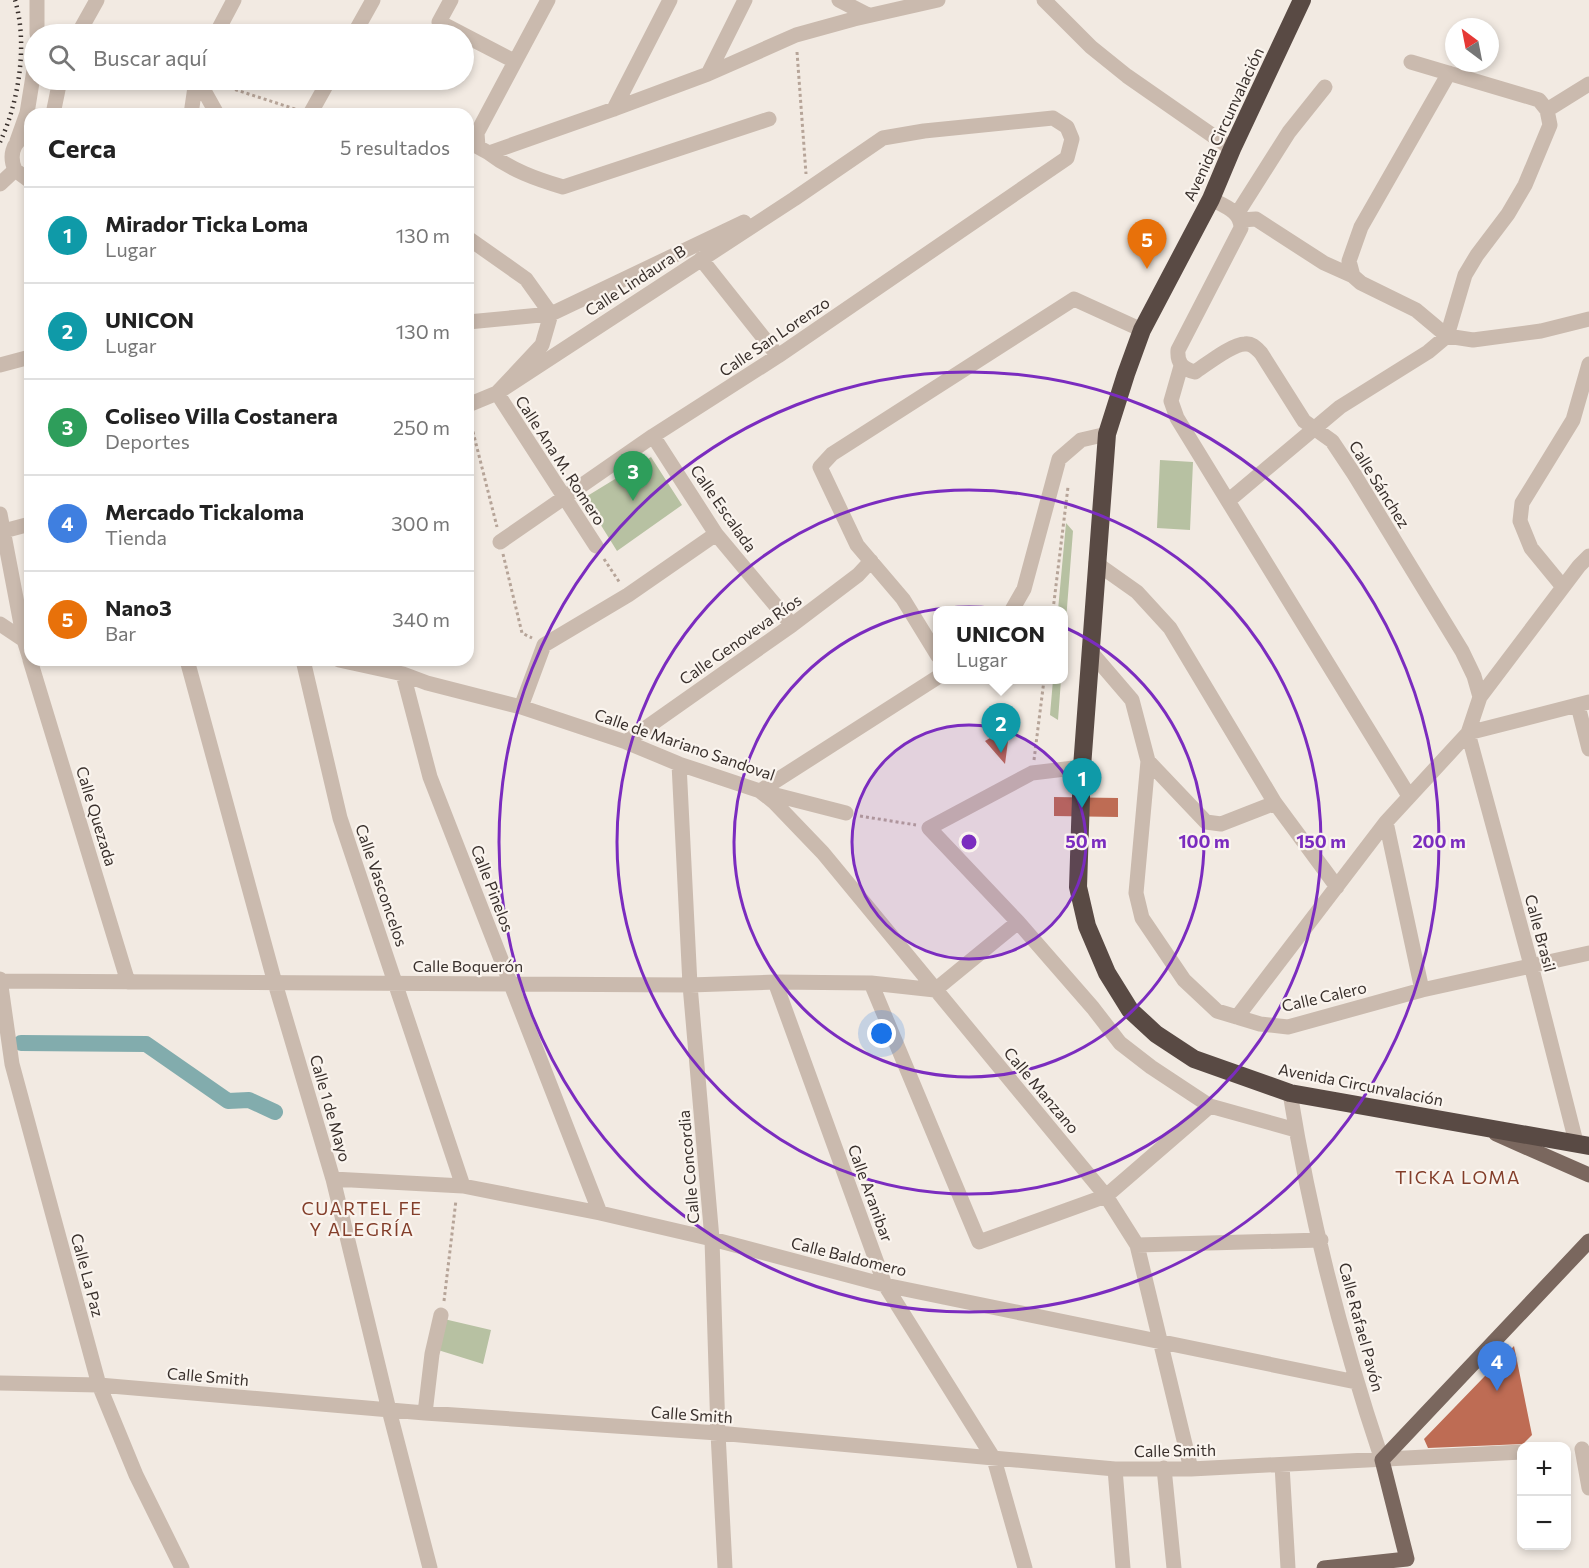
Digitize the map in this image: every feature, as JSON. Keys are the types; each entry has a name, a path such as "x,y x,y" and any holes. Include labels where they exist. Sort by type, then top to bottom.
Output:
{"highway":[{"name":"Avenida Circunvalación","path":"1302,0 1211,199 1142,330 1107,434 1082,766 1078,888 1087,926 1107,973 1130,1010 1156,1034 1194,1059 1290,1093 1582,1144"}],"main road":[{"path":"1477,1126 1589,1175"},
{"path":"1382,1460 1589,1241"},
{"name":"Calle Rafael Pavón","path":"1382,1460 1408,1564"},
{"path":"1324,1568 1408,1564"}],"street":[{"path":"37,0 38,24"},
{"path":"84,24 97,0"},
{"path":"221,24 234,0"},
{"path":"360,24 374,0"},
{"path":"443,24 439,22 451,0"},
{"path":"548,0 477,133 478,147 501,163 534,178 563,186 769,119"},
{"path":"614,109 670,0"},
{"path":"708,74 745,0"},
{"path":"839,0 868,15"},
{"path":"489,153 708,74 796,35 868,15 938,0"},
{"path":"1044,0 1091,47 1118,69 1232,149"},
{"path":"474,40 514,61"},
{"path":"1228,501 1340,407 1428,352 1447,336 1465,275 1526,185 1550,125 1547,110 1539,99 1411,62"},
{"path":"1353,276 1349,261 1361,227 1449,73"},
{"path":"1547,110 1589,84"},
{"path":"1325,87 1289,132 1239,217 1241,228 1178,351 1181,366 1171,401 1177,418 1409,796"},
{"path":"28,108 31,90"},
{"path":"54,108 58,90"},
{"path":"192,108 195,90"},
{"path":"203,90 213,108"},
{"path":"313,108 323,90"},
{"name":"Calle Lindaura B","path":"497,393 794,199 883,138 935,130 1053,118 1067,127 1072,139 1067,158"},
{"path":"24,137 12,152 15,170 24,177"},
{"name":"Calle San Lorenzo","path":"500,542 653,436 778,356 1067,158"},
{"path":"0,183 15,170"},
{"name":"Calle Lindaura B","path":"474,321 551,314 690,246 794,199"},
{"path":"1211,199 1239,217 1256,219 1324,263 1353,276 1361,284 1416,310 1447,336 1473,340 1541,331 1589,319"},
{"path":"474,242 526,279 551,314 542,345 497,393 474,403"},
{"path":"701,259 778,356"},
{"path":"933,648 903,599 857,545 820,467 832,454 1074,299 1142,330"},
{"name":"Calle Sánchez","path":"1181,366 1195,372 1238,345 1253,345 1261,353 1299,415 1332,441 1354,474 1462,651 1474,676 1480,697"},
{"path":"0,365 24,359"},
{"path":"1563,587 1531,548 1520,520 1522,502 1573,420 1589,364"},
{"name":"Calle Ana M. Romero","path":"497,393 596,546"},
{"path":"1014,606 1024,589 1059,459 1081,441 1107,434"},
{"name":"Calle Escalada","path":"653,436 716,534 792,625"},
{"name":"Calle Quezada","path":"0,514 24,627"},
{"path":"2,532 24,526"},
{"path":"521,707 544,645 628,595 716,534"},
{"path":"1237,1017 1386,822 1468,733 1480,697 1589,556"},
{"name":"Calle Genoveva Ríos","path":"626,742 792,625 858,575 871,561"},
{"path":"1096,563 1137,592 1170,627 1275,803 1337,887"},
{"path":"0,624 24,638"},
{"name":"Calle Calero","path":"1090,651 1132,700 1148,761 1136,892 1142,918 1184,980 1217,1011 1260,1024 1288,1027 1422,990 1589,953"},
{"name":"Calle Quezada","path":"32,666 128,982"},
{"name":"Calle 1 de Mayo","path":"189,666 275,982 333,1179 430,1568"},
{"name":"Calle Vasconcelos","path":"304,666 340,818 396,983 460,1186"},
{"name":"Calle de Mariano Sandoval","path":"366,666 521,707 760,791 846,813"},
{"name":"Calle Pinelos","path":"403,674 430,777 600,1212"},
{"path":"760,791 933,680"},
{"path":"1468,733 1583,704 1589,749"},
{"name":"Calle Brasil","path":"1468,733 1582,1144"},
{"path":"1148,761 1206,822 1221,824 1275,803"},
{"name":"Calle Concordia","path":"679,764 690,985 712,1239 725,1568"},
{"path":"1082,766 1032,774 929,828 1018,922 1093,1008 1120,1043 1151,1067 1210,1106 1296,1130"},
{"name":"Calle Manzano","path":"760,791 774,802 823,853 1106,1196 1137,1245 1191,1469"},
{"path":"1386,822 1422,990"},
{"path":"936,990 1018,922"},
{"name":"Calle Boquerón","path":"0,981 690,985 775,982 871,983 936,990"},
{"name":"Calle La Paz","path":"0,981 12,1064 99,1385 136,1475 182,1568"},
{"name":"Calle Aranibar","path":"775,982 885,1285 994,1459 1025,1568"},
{"path":"871,983 979,1242 1106,1196 1210,1106"},
{"name":"Calle Rafael Pavón","path":"1290,1093 1321,1240 1356,1382 1382,1460"},
{"name":"Calle Baldomero","path":"333,1179 460,1186 600,1212 885,1285 1356,1382"},
{"path":"1137,1245 1321,1240"},
{"path":"425,1413 432,1354 441,1315"},
{"name":"Calle Smith","path":"0,1383 99,1385 425,1413 718,1433 1115,1469 1191,1469 1517,1452"},
{"path":"1571,1450 1586,1449 1589,1488"},
{"path":"1282,1465 1288,1568"},
{"path":"1164,1468 1174,1568"},
{"path":"1115,1469 1123,1568"}],"path":[{"path":"796,35 807,190"},
{"path":"237,90 292,108"},
{"path":"1054,606 1069,482"},
{"path":"596,546 628,595"},
{"path":"1032,774 1043,684"},
{"path":"846,813 929,828"},
{"path":"441,1315 460,1186"}],"green space":[{"path":"651,457 682,505 617,551 584,498"},
{"path":"1160,460 1193,462 1190,530 1157,528"},
{"path":"1066,523 1073,531 1067,606 1058,606"},
{"path":"1053,684 1061,684 1058,720 1050,715"},
{"path":"444,1319 491,1330 483,1364 438,1350"}],"building":[{"path":"1010,726 1005,764 985,741"},
{"path":"1054,797 1118,798 1118,817 1054,816"},
{"path":"1514,1346 1532,1435 1525,1442 1517,1442 1517,1444 1428,1448 1424,1439"}],"waterway":[{"path":"21,1043 146,1044 228,1101 249,1100 275,1112"}],"railway":[{"path":"0,142 12,109 20,72 21,35 15,0"}],"place":[{"name":"Nano3","path":"1147,269"},
{"name":"Coliseo Villa Costanera","path":"633,501"},
{"name":"UNICON","path":"1001,753"},
{"name":"Mirador Ticka Loma","path":"1082,808"},
{"name":"Mercado Tickaloma","path":"1497,1391"}],"district":[{"name":"TICKA LOMA","path":"1458,1177"},
{"name":"CUARTEL FE Y ALEGRÍA","path":"362,1218"}]}
